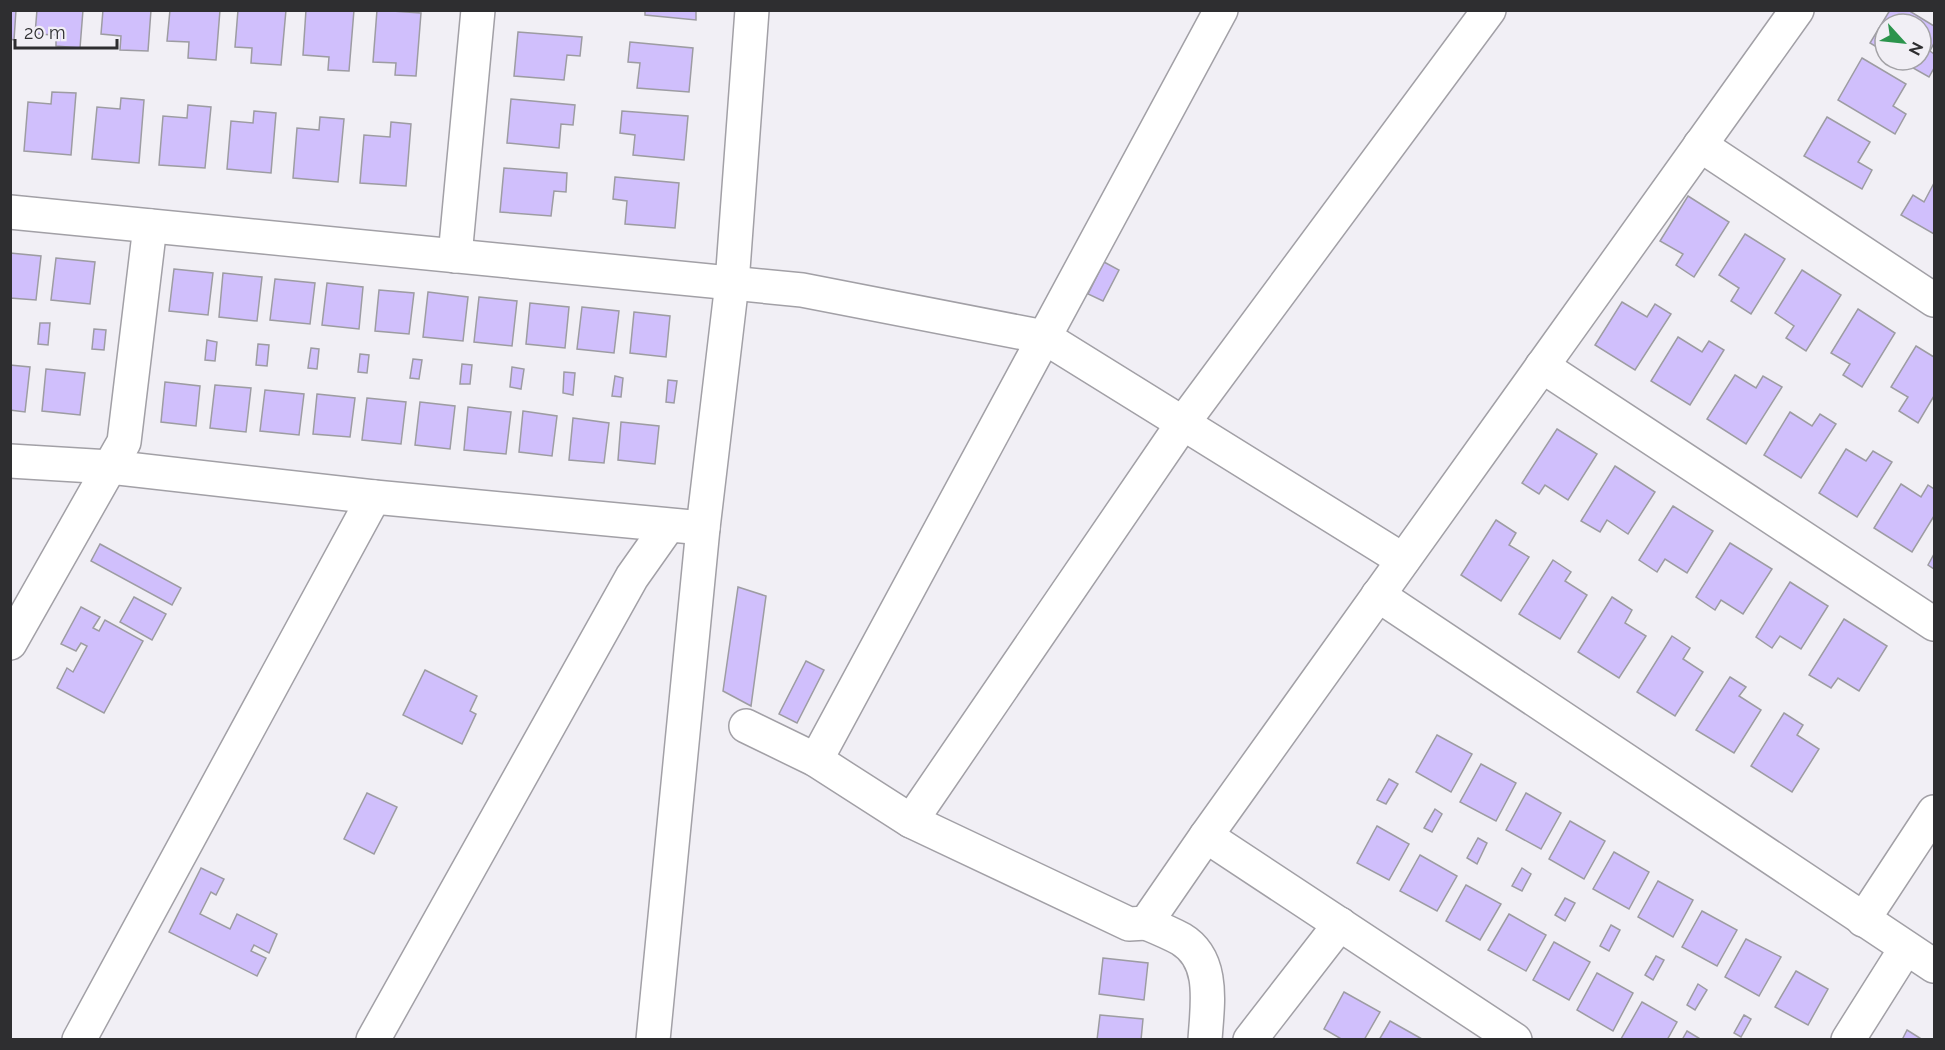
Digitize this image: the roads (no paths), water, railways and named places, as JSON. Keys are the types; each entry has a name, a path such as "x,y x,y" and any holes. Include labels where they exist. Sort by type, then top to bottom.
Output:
{"street":[{"path":"455,256 478,10"},
{"path":"653,1040 703,528 732,283 752,10"},
{"path":"816,760 1221,10"},
{"path":"911,821 1183,423 1489,10"},
{"path":"1146,923 1378,594 1797,10"},
{"path":"1700,145 1935,300"},
{"path":"10,212 802,290 1044,337 1403,560"},
{"path":"10,643 124,442 150,226"},
{"path":"1542,366 1935,624"},
{"path":"10,461 110,467 374,497 703,528"},
{"path":"79,1040 374,497"},
{"path":"374,1040 632,577 668,526"},
{"path":"1378,594 1935,966"},
{"path":"746,726 816,760 911,821 1129,924 1146,923 1183,940 1202,962 1208,984 1205,1040"},
{"path":"1863,920 1935,812"},
{"path":"1206,836 1515,1040"},
{"path":"1250,1040 1340,924"},
{"path":"1848,1040 1906,948"}]}
